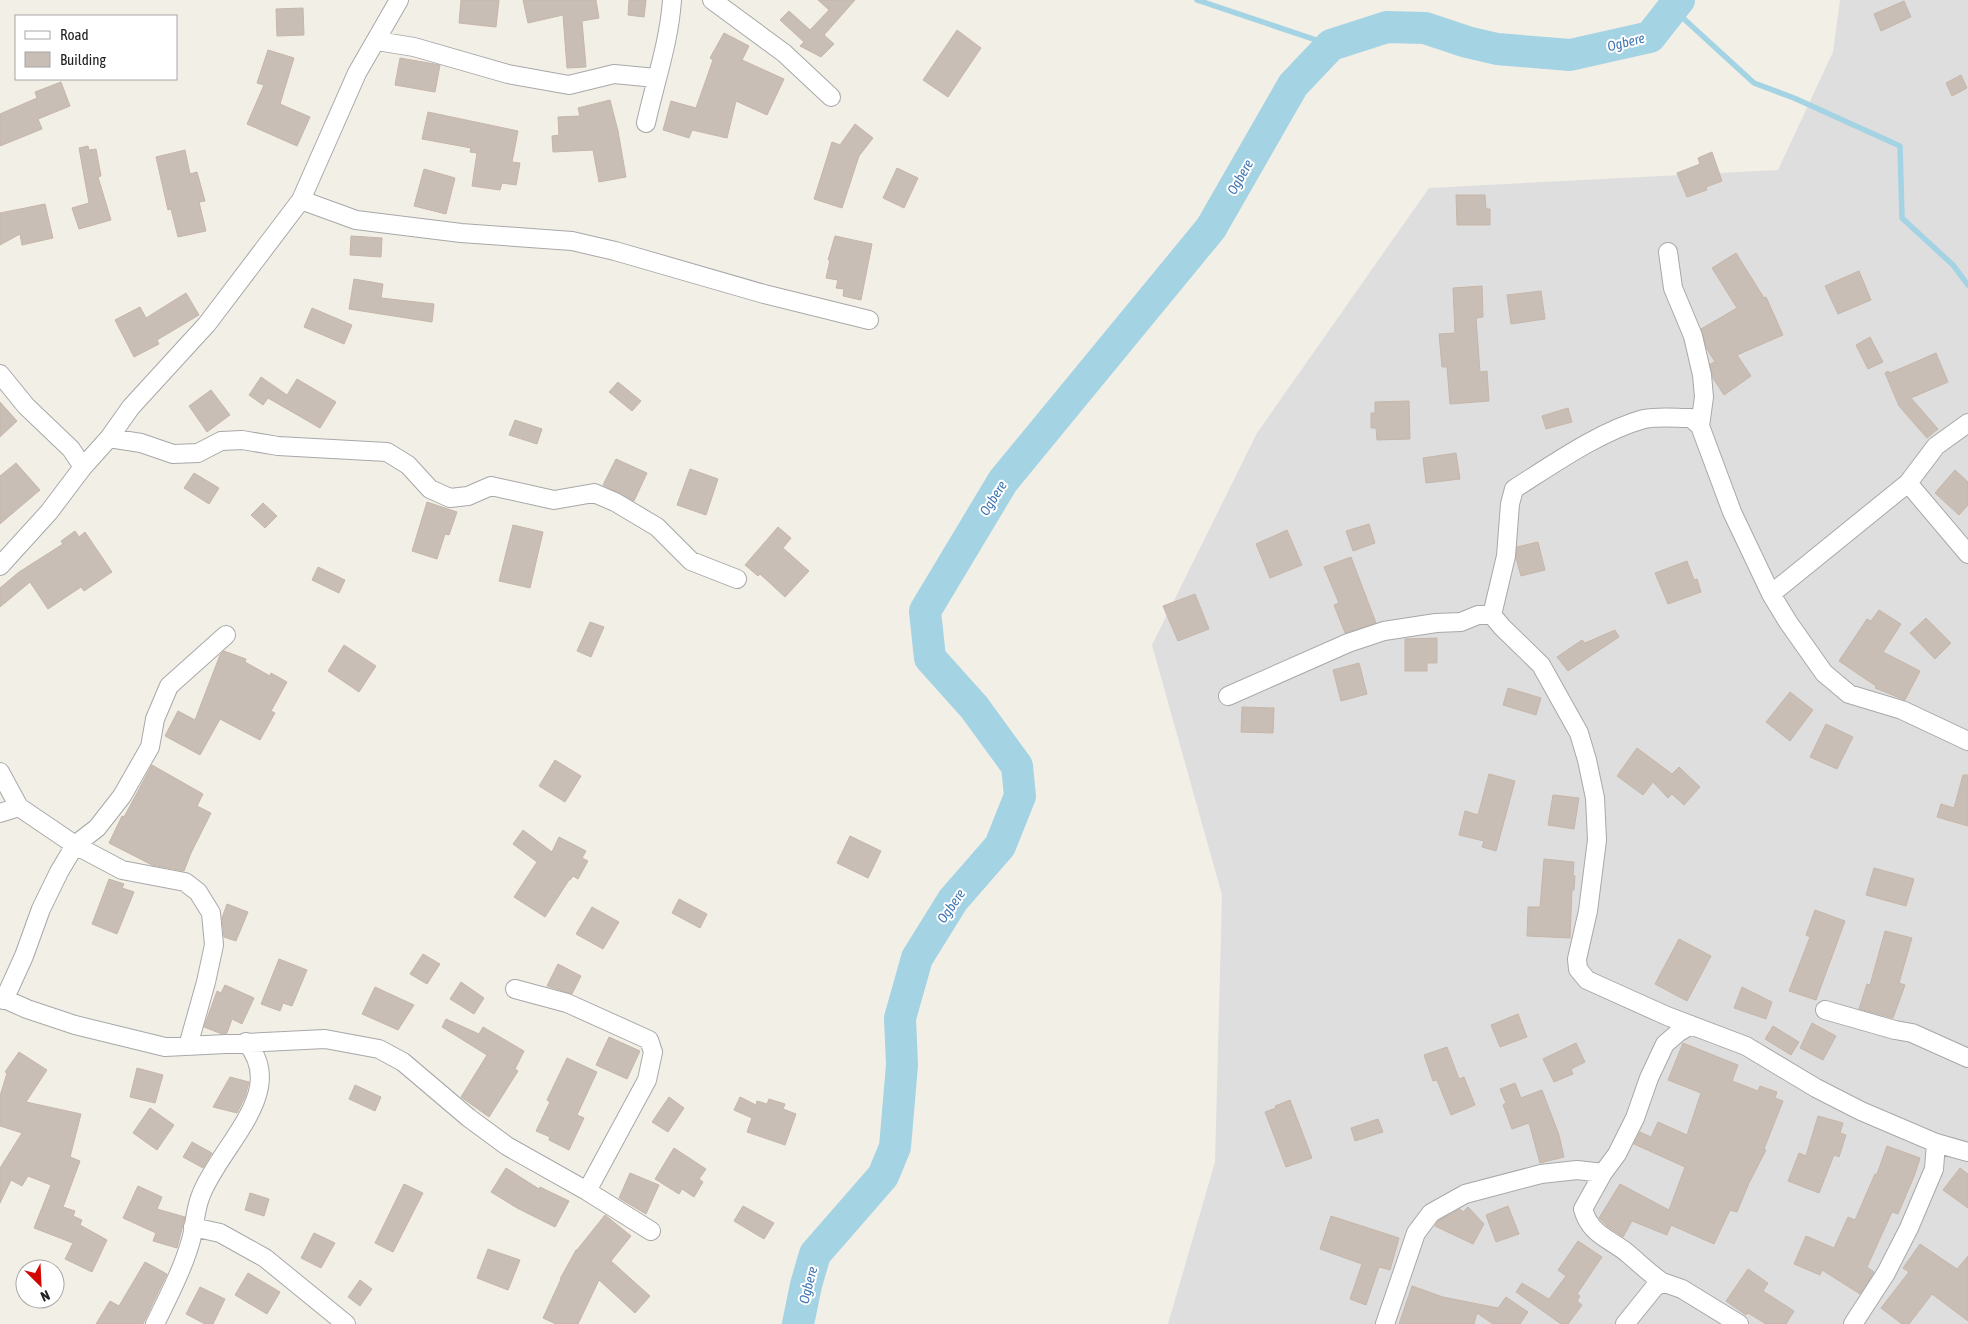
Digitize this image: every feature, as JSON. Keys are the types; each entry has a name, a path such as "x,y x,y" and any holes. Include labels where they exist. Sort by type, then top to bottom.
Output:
{"street":[{"path":"0,566 49,512 84,466 109,438 131,407 207,324 301,200 357,73 400,0"},
{"path":"646,123 656,78 663,60 672,0"},
{"path":"712,0 784,53 831,96"},
{"path":"377,41 414,47 508,74 569,85 614,74 656,78"},
{"path":"301,200 356,220 461,233 572,241 615,250 735,286 869,320"},
{"path":"1668,252 1673,288 1693,336 1702,375 1704,397 1700,426"},
{"path":"0,374 26,406 70,449 84,466"},
{"path":"1492,615 1506,556 1510,504 1514,489 1611,432 1645,419 1691,418 1700,426 1732,512 1772,594 1788,622 1824,673 1849,694 1902,710 1968,740"},
{"path":"1772,594 1908,483 1936,446 1968,423"},
{"path":"109,438 141,442 173,454 198,453 221,441 242,440 278,446 387,452 408,465 430,488 450,498 468,496 491,486 554,500 594,493 615,502 657,527 691,561 737,579"},
{"path":"1908,483 1968,554"},
{"path":"1228,696 1348,643 1384,631 1436,623 1461,622 1478,615 1492,615"},
{"path":"1492,615 1502,628 1540,665 1579,733 1587,760 1596,798 1597,840 1588,911 1577,959 1578,969 1587,980 1691,1025 1746,1046 1823,1092 1861,1111 1936,1143 1968,1152"},
{"path":"226,635 169,686 155,719 150,747 126,788 97,828 75,845 59,872 41,909 24,956 2,998 74,1025 164,1047 325,1039 380,1049 403,1062 455,1107 507,1146 587,1191 650,1231"},
{"path":"0,772 19,807 75,845 122,870 185,882 198,892 211,913 214,945 188,1046"},
{"path":"0,813 19,807"},
{"path":"515,989 567,1003 618,1025 648,1040 653,1052 646,1080 587,1191"},
{"path":"1825,1010 1912,1033 1968,1058"},
{"path":"1691,1025 1678,1032 1665,1044 1622,1145 1582,1209 1586,1221 1601,1237 1625,1252 1648,1273 1662,1282 1682,1289 1739,1324"},
{"path":"155,1324 178,1276 194,1227 200,1195 223,1154 248,1116 259,1088 259,1066 255,1052 246,1042"},
{"path":"1853,1324 1886,1273 1909,1228 1934,1169 1936,1143"},
{"path":"1385,1324 1416,1233 1431,1213 1464,1194 1541,1174 1578,1170 1603,1173"},
{"path":"194,1227 220,1233 265,1258 346,1324"},
{"path":"1624,1324 1654,1288 1662,1282"}],"shaded area":[{"path":"1840,0 1968,0 1968,1324 1168,1324 1215,1162 1222,895 1152,645 1257,433 1429,188 1778,170 1833,52"}],"building":[{"path":"461,0 499,0 496,27 459,23"},
{"path":"523,0 596,0 599,18 582,21 586,67 567,68 563,15 528,23"},
{"path":"629,0 646,0 644,17 628,15"},
{"path":"818,0 855,0 824,35 834,44 821,57 800,46 804,42 780,20 789,11 810,30 829,10"},
{"path":"1904,1 1911,17 1881,31 1874,14"},
{"path":"303,8 304,35 277,36 276,9"},
{"path":"957,30 981,48 948,97 923,80"},
{"path":"724,33 749,46 742,60 784,79 767,115 736,101 727,138 692,130 689,138 663,130 671,101 696,108 713,60 710,58"},
{"path":"268,50 294,58 280,104 310,117 297,146 247,124 264,85 257,83"},
{"path":"400,58 440,65 435,92 395,85"},
{"path":"1961,75 1967,88 1952,96 1946,83"},
{"path":"61,82 70,106 38,119 42,129 0,146 0,114 37,98 35,92"},
{"path":"610,100 618,131 626,177 599,182 593,150 553,152 552,136 559,135 558,117 580,116 578,108"},
{"path":"428,112 518,131 512,162 520,163 516,185 502,183 500,190 472,186 477,153 470,152 471,148 422,139"},
{"path":"855,124 873,138 859,156 842,208 814,199 832,142 840,145"},
{"path":"88,146 89,150 96,149 101,176 98,177 111,220 79,229 72,208 89,203 79,148"},
{"path":"185,150 190,174 197,172 205,201 199,202 206,231 178,237 171,209 168,210 156,157"},
{"path":"1712,152 1722,181 1706,187 1707,190 1687,197 1677,173 1700,164 1698,158"},
{"path":"897,168 918,178 904,208 883,198"},
{"path":"424,169 455,178 446,214 414,206"},
{"path":"1456,195 1485,195 1486,209 1490,209 1490,225 1457,225"},
{"path":"45,204 53,238 22,245 20,234 0,245 0,213"},
{"path":"351,236 382,238 381,257 350,255"},
{"path":"835,236 872,244 861,300 843,296 844,289 836,288 838,280 826,278 830,260 828,260"},
{"path":"1736,253 1764,298 1766,297 1783,335 1737,355 1751,376 1724,395 1713,378 1710,364 1715,362 1707,349 1701,329 1737,308 1712,268"},
{"path":"1859,271 1871,300 1838,314 1825,286"},
{"path":"354,279 383,284 381,298 434,304 432,322 349,309"},
{"path":"1482,286 1483,317 1476,318 1480,372 1487,371 1489,401 1450,404 1447,367 1442,367 1439,334 1455,333 1453,288"},
{"path":"1541,291 1545,319 1511,324 1507,295"},
{"path":"186,293 199,315 157,340 159,344 134,357 115,320 140,307 146,318"},
{"path":"312,308 352,325 344,344 304,327"},
{"path":"1870,337 1883,362 1868,369 1856,345"},
{"path":"1936,353 1948,382 1911,398 1938,429 1927,438 1899,406 1885,373 1888,371 1890,373"},
{"path":"261,377 287,395 297,379 336,402 320,428 268,398 263,405 249,395"},
{"path":"618,382 641,401 632,411 609,392"},
{"path":"211,390 230,415 207,432 189,406"},
{"path":"1409,401 1410,439 1377,440 1376,428 1371,428 1371,413 1375,413 1375,402"},
{"path":"0,402 17,421 0,437"},
{"path":"1568,408 1572,422 1546,429 1542,416"},
{"path":"515,420 542,429 537,444 509,435"},
{"path":"1456,453 1460,479 1426,483 1423,458"},
{"path":"616,459 647,473 634,501 603,485"},
{"path":"16,463 40,490 0,524 0,476"},
{"path":"690,469 718,479 706,515 677,505"},
{"path":"1955,470 1968,482 1968,505 1959,515 1935,493"},
{"path":"194,473 219,488 209,504 184,488"},
{"path":"427,502 457,512 449,535 445,534 437,559 412,551"},
{"path":"263,503 277,516 265,528 251,515"},
{"path":"1369,524 1375,543 1353,551 1346,531"},
{"path":"513,525 543,532 530,588 499,581"},
{"path":"778,527 791,538 783,548 809,571 785,597 760,574 758,576 745,565"},
{"path":"1287,530 1302,565 1270,578 1256,544"},
{"path":"75,531 79,537 85,532 112,572 84,591 81,587 48,609 30,582 0,607 0,588 19,572 63,544 61,541"},
{"path":"1538,542 1545,570 1521,576 1516,558 1517,547"},
{"path":"1351,557 1376,623 1345,633 1334,605 1339,603 1324,567"},
{"path":"1687,561 1694,580 1697,579 1701,592 1668,604 1655,573"},
{"path":"318,567 345,580 339,593 312,580"},
{"path":"1195,594 1209,629 1178,641 1163,606"},
{"path":"1879,610 1901,624 1883,652 1920,671 1905,700 1875,688 1876,686 1839,661 1867,619 1871,621"},
{"path":"1926,618 1951,643 1935,659 1910,633"},
{"path":"590,622 604,627 591,657 577,651"},
{"path":"1615,630 1619,637 1568,671 1557,657 1582,640 1585,643"},
{"path":"1437,638 1437,663 1427,663 1427,671 1405,671 1405,639"},
{"path":"344,645 376,666 359,692 328,671"},
{"path":"224,651 246,659 245,662 270,676 271,673 287,682 271,711 275,713 260,740 220,719 200,755 165,736 178,711 195,720 220,655"},
{"path":"1359,663 1367,694 1341,701 1333,670"},
{"path":"1508,688 1541,698 1536,715 1503,705"},
{"path":"1790,692 1813,710 1790,741 1766,722"},
{"path":"1242,707 1274,708 1273,733 1241,732"},
{"path":"1826,724 1853,737 1837,769 1810,757"},
{"path":"1637,748 1672,774 1679,767 1700,787 1684,805 1672,794 1668,798 1653,782 1643,795 1617,776"},
{"path":"555,760 581,776 565,802 539,786"},
{"path":"152,765 203,794 197,806 211,813 184,871 152,865 109,843 122,816 124,817"},
{"path":"1489,774 1515,781 1496,851 1482,847 1484,841 1459,835 1465,811 1478,815"},
{"path":"1963,775 1968,775 1968,826 1937,817 1941,804 1954,808"},
{"path":"1553,795 1579,798 1574,829 1548,825"},
{"path":"523,830 552,852 559,837 586,851 582,858 588,861 578,879 573,876 569,880 545,917 514,897 537,862 513,844"},
{"path":"850,836 881,851 868,878 837,863"},
{"path":"1544,859 1574,862 1573,875 1575,876 1574,890 1572,890 1570,938 1527,936 1528,907 1540,907"},
{"path":"1874,868 1914,879 1906,906 1866,895"},
{"path":"109,879 124,884 122,888 134,892 117,934 92,924"},
{"path":"679,899 707,914 700,928 672,913"},
{"path":"227,904 248,912 236,941 224,937 222,918"},
{"path":"592,907 619,922 603,949 576,934"},
{"path":"1815,910 1845,921 1816,1000 1789,991 1810,937 1806,935"},
{"path":"1885,931 1912,938 1899,983 1905,985 1893,1018 1859,1009 1867,984 1870,985"},
{"path":"1679,939 1711,956 1687,1001 1655,984"},
{"path":"423,954 440,964 427,984 410,974"},
{"path":"279,959 307,970 292,1006 283,1003 280,1011 261,1004"},
{"path":"558,964 581,976 572,994 547,986"},
{"path":"461,982 484,998 474,1014 450,999"},
{"path":"225,985 254,998 242,1024 232,1019 227,1033 222,1034 204,1027 217,991 221,993"},
{"path":"375,987 414,1005 398,1030 362,1014"},
{"path":"1742,987 1772,1002 1766,1019 1734,1008"},
{"path":"1518,1014 1527,1037 1500,1047 1491,1025"},
{"path":"446,1019 479,1034 483,1027 524,1051 515,1069 518,1071 489,1117 461,1097 487,1055 442,1027"},
{"path":"1812,1023 1836,1036 1823,1060 1800,1048"},
{"path":"1773,1026 1799,1042 1791,1055 1765,1039"},
{"path":"609,1037 640,1051 627,1079 596,1065"},
{"path":"1576,1043 1585,1062 1571,1069 1573,1074 1554,1082 1543,1059"},
{"path":"1683,1043 1738,1065 1732,1081 1758,1091 1760,1086 1777,1092 1775,1098 1783,1101 1764,1149 1766,1150 1737,1212 1730,1210 1714,1244 1671,1225 1667,1235 1632,1221 1623,1237 1599,1218 1620,1184 1669,1210 1685,1167 1634,1144 1640,1132 1651,1137 1658,1122 1687,1135 1701,1093 1668,1080"},
{"path":"1447,1047 1459,1079 1464,1077 1475,1105 1451,1115 1437,1080 1433,1081 1424,1055"},
{"path":"19,1052 47,1070 26,1102 81,1114 70,1157 80,1161 63,1207 75,1211 73,1216 82,1220 80,1225 107,1240 92,1272 65,1259 73,1243 34,1228 51,1185 28,1176 22,1186 11,1180 0,1203 0,1168 22,1133 0,1126 0,1096 7,1073 5,1072"},
{"path":"567,1058 597,1072 577,1115 584,1118 569,1150 549,1140 550,1137 536,1131 550,1102 547,1100"},
{"path":"137,1068 163,1075 155,1103 130,1097"},
{"path":"230,1077 249,1082 245,1097 237,1113 213,1107"},
{"path":"1515,1083 1521,1098 1542,1090 1559,1135 1564,1157 1540,1163 1529,1123 1512,1129 1503,1105 1506,1103 1500,1089"},
{"path":"355,1085 381,1097 375,1111 349,1099"},
{"path":"669,1097 684,1108 668,1132 652,1122"},
{"path":"740,1097 756,1105 757,1101 767,1104 769,1099 785,1104 783,1109 796,1114 785,1145 747,1132 752,1118 734,1110"},
{"path":"1290,1100 1312,1158 1286,1167 1265,1112"},
{"path":"150,1108 174,1125 157,1150 133,1133"},
{"path":"1818,1116 1843,1123 1840,1133 1846,1135 1839,1157 1834,1155 1819,1193 1788,1181 1799,1153 1806,1156"},
{"path":"1378,1119 1383,1132 1355,1141 1351,1128"},
{"path":"192,1142 212,1153 203,1168 183,1157"},
{"path":"1887,1146 1920,1158 1898,1214 1892,1212 1867,1267 1874,1272 1860,1294 1822,1270 1820,1275 1794,1264 1806,1236 1834,1248 1848,1217 1855,1220 1875,1174 1877,1174"},
{"path":"674,1148 706,1169 699,1179 703,1182 694,1197 682,1189 679,1194 655,1179"},
{"path":"506,1168 539,1189 540,1187 569,1201 555,1227 517,1208 491,1192"},
{"path":"1960,1168 1968,1174 1968,1208 1943,1190"},
{"path":"630,1173 659,1185 646,1214 619,1198"},
{"path":"404,1184 423,1193 393,1252 375,1243"},
{"path":"138,1186 162,1197 157,1209 185,1217 177,1248 153,1241 156,1233 123,1218"},
{"path":"250,1193 269,1199 264,1216 245,1210"},
{"path":"743,1206 774,1223 764,1239 734,1221"},
{"path":"1508,1206 1519,1234 1496,1242 1486,1215"},
{"path":"1468,1207 1484,1224 1473,1244 1435,1226 1438,1221 1460,1209 1463,1212"},
{"path":"605,1215 631,1236 611,1261 650,1296 635,1313 599,1280 578,1324 556,1324 543,1318 560,1279 576,1250"},
{"path":"1331,1216 1399,1238 1390,1270 1379,1267 1366,1305 1350,1299 1362,1264 1320,1249"},
{"path":"314,1233 335,1243 321,1268 301,1258"},
{"path":"1578,1241 1602,1257 1577,1294 1580,1296 1577,1301 1582,1305 1568,1324 1561,1324 1516,1292 1522,1283 1549,1299 1566,1276 1558,1270"},
{"path":"1920,1244 1957,1269 1968,1256 1968,1321 1932,1294 1909,1324 1902,1324 1881,1308 1909,1272 1903,1268"},
{"path":"488,1249 520,1260 508,1290 477,1278"},
{"path":"145,1262 167,1274 143,1324 96,1324 110,1301 119,1306"},
{"path":"1748,1269 1768,1283 1763,1291 1794,1311 1786,1324 1766,1324 1748,1313 1746,1315 1726,1301"},
{"path":"248,1273 280,1292 267,1314 235,1295"},
{"path":"360,1280 372,1289 360,1306 348,1297"},
{"path":"1412,1286 1443,1297 1498,1308 1506,1297 1528,1312 1520,1324 1493,1324 1477,1313 1474,1324 1399,1324"},
{"path":"200,1287 225,1299 213,1324 205,1324 186,1314"}],"waterway":[{"path":"1197,0 1331,45"},
{"name":"Ogbere","path":"798,1324 815,1254 883,1176 895,1147 902,1065 900,1018 917,958 953,900 1000,846 1020,796 1017,766 974,707 930,658 925,611 1003,481 1211,228 1293,85 1331,45 1387,27 1425,28 1467,42 1497,49 1570,55 1650,37 1679,0"},
{"path":"1672,8 1754,83 1794,98 1900,146 1902,218 1953,265 1968,285"}]}
